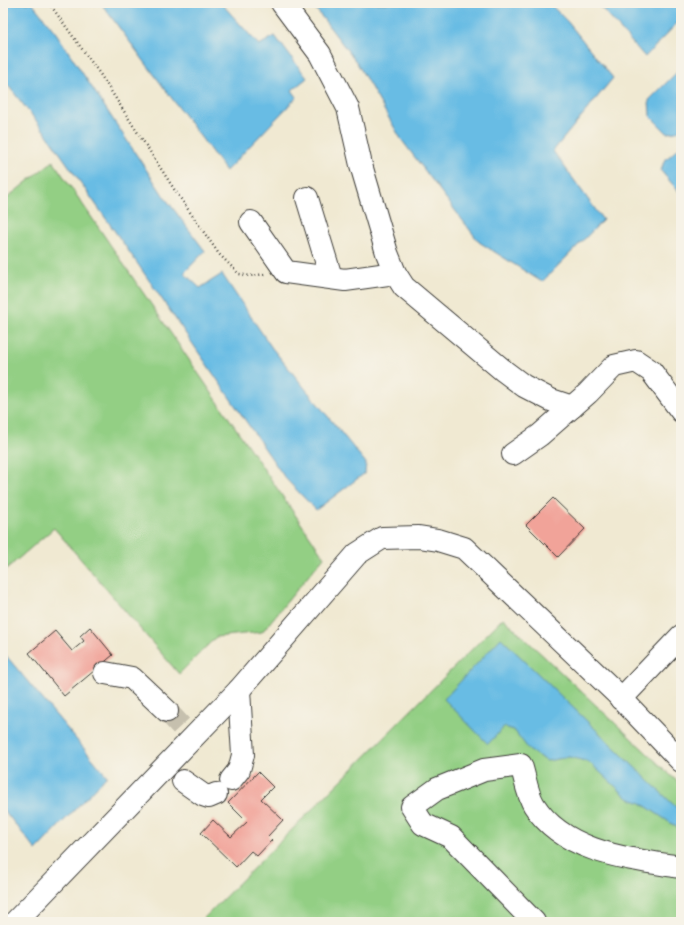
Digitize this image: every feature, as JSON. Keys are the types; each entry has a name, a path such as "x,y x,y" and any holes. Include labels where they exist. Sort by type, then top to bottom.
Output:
{"street":[{"path":"282,3 320,54 348,108 361,165 387,252 395,273 404,287 504,371 531,390 551,400 572,407"},
{"path":"307,198 331,277"},
{"path":"251,222 286,272 345,280 363,279 395,273"},
{"path":"513,454 540,435 572,407 614,366 636,361 651,371 681,411"},
{"path":"15,922 180,725 239,690 357,554 382,538 419,537 438,540 464,548 621,699 681,762"},
{"path":"621,699 681,636"},
{"path":"105,673 132,678 180,725"},
{"path":"183,781 203,796 209,797 223,787 239,770 243,754 239,690"},
{"path":"534,922 451,837 423,824 412,807 437,789 484,770 521,765 533,805 550,824 580,844 622,857 681,867"}],"path":[{"path":"49,3 100,74 185,206 220,254 239,274 250,276 286,272"}],"green space":[{"path":"53,161 324,557 262,632 216,637 179,674 54,528 3,572 3,201"},
{"path":"503,618 681,785 681,922 200,922"}],"water":[{"path":"3,3 32,3 56,33 163,195 205,251 184,273 200,288 222,274 272,348 366,463 365,473 316,510 285,478 45,132 3,79"},
{"path":"107,3 221,3 259,45 275,36 307,78 292,90 297,97 226,171 103,6"},
{"path":"318,3 549,3 567,21 613,78 553,151 603,220 542,282 479,242 401,139 357,63 315,8"},
{"path":"597,3 681,3 681,19 645,57"},
{"path":"681,68 681,128 676,132 667,133 650,116 649,100"},
{"path":"681,146 681,194 661,171 664,161"},
{"path":"501,638 681,812 681,830 641,803 628,798 589,762 569,757 547,761 530,751 514,730 504,727 488,744 444,699"},
{"path":"3,652 107,776 36,850 3,809"}],"building":[{"path":"553,498 585,529 558,557 526,525"},
{"path":"90,627 113,655 64,696 29,653 55,631 72,651 84,641 80,636"},
{"path":"258,772 273,787 261,799 283,820 268,836 272,840 257,856 251,851 236,867 201,833 213,820 231,837 247,822 228,803"}],"tunnel":[{"path":"167,711 181,726"}]}
